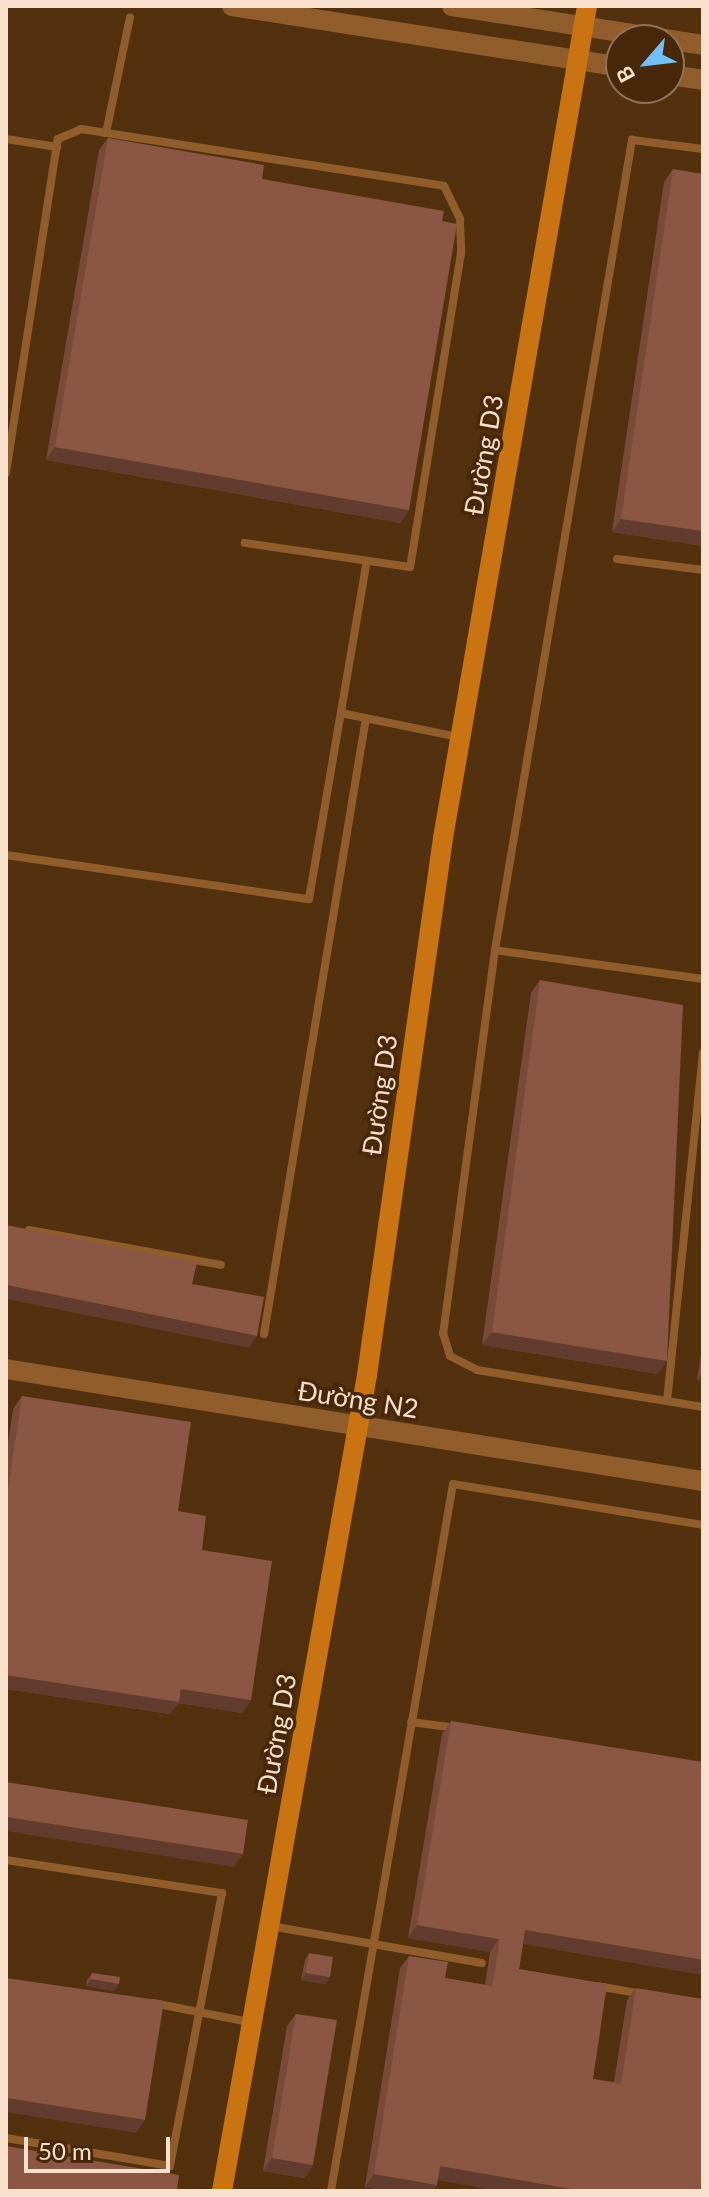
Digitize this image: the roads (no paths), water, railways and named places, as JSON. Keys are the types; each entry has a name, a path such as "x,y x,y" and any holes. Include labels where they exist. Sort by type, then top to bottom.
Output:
{"main road":[{"name":"Đường D3","path":"222,2191 358,1426 461,738 585,16"}],"street":[{"path":"232,6 605,64"},
{"path":"452,6 585,16 703,45"},
{"name":"Đường N2","path":"6,1369 703,1481"}],"lane":[{"path":"106,133 130,17"},
{"path":"6,473 58,139 81,129 444,186 460,219 461,253 410,567 245,543"},
{"path":"6,139 57,147"},
{"path":"703,149 632,140 495,950 444,1345 450,1356 477,1370 703,1407"},
{"path":"617,559 703,570"},
{"path":"6,855 309,899 367,561"},
{"path":"341,713 461,738"},
{"path":"264,1334 366,718"},
{"path":"495,950 703,979"},
{"path":"667,1401 703,1053"},
{"path":"21,1228 221,1265"},
{"path":"331,2191 453,1484 703,1525"},
{"path":"411,1722 473,1731"},
{"path":"6,1860 222,1893 170,2166 6,2138"},
{"path":"269,1926 482,1963"},
{"path":"586,1984 659,1997"},
{"path":"139,2001 253,2022"}]}
